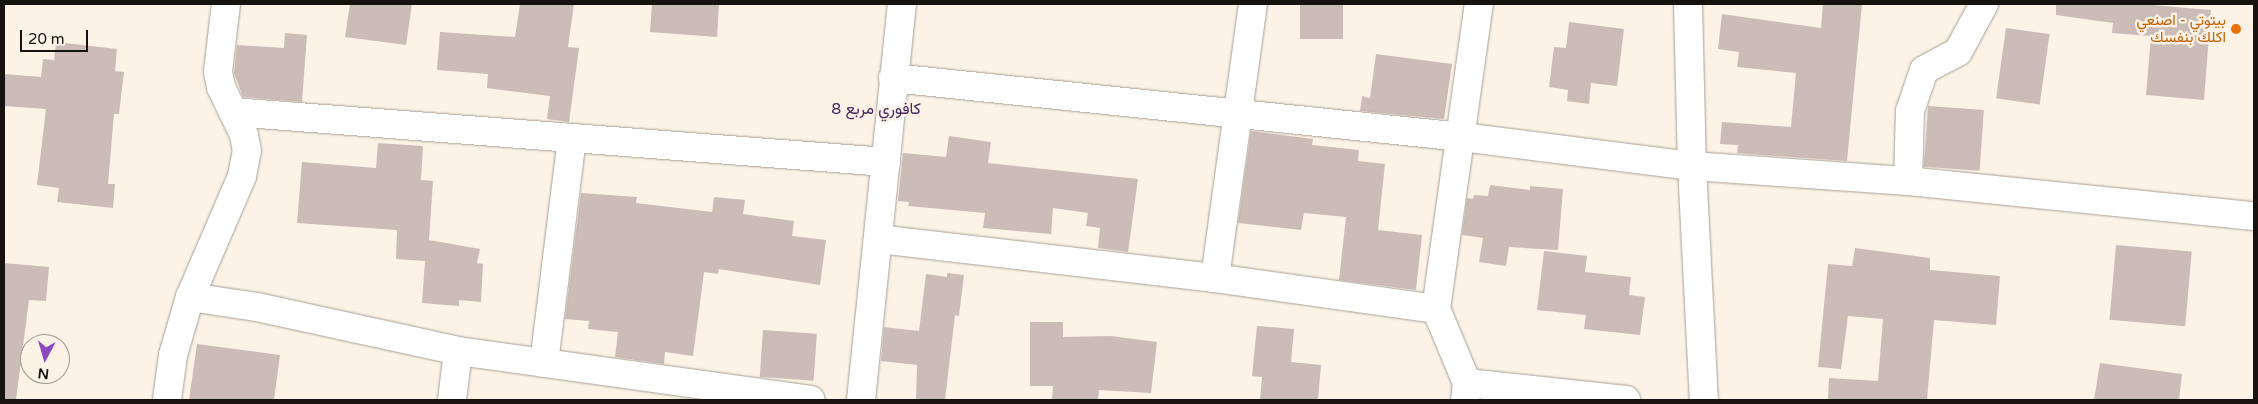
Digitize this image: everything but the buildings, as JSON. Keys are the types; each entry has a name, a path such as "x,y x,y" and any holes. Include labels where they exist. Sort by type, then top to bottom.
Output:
{"street":[{"path":"167,400 173,355 190,297 242,176 247,144 221,87 218,71 226,4"},
{"path":"861,400 902,4"},
{"path":"1215,278 1236,113 1254,4"},
{"path":"1479,4 1462,137 1436,309 1466,392 1626,400"},
{"path":"1688,4 1692,166 1704,400"},
{"path":"1908,180 1910,111 1924,70 1958,52 1984,4"},
{"path":"893,78 1462,137 1692,166 1908,180 2254,216"},
{"path":"233,112 886,162"},
{"path":"544,363 572,138"},
{"path":"878,239 1215,278 1436,309"},
{"path":"190,297 257,307 458,351 811,400"},
{"path":"452,400 458,351"}],"place":[{"name":"بيتوتي - اصنعي اكلك بنفسك","path":"2236,29"}],"district":[{"name":"كافوري مربع 8","path":"876,109"}]}
